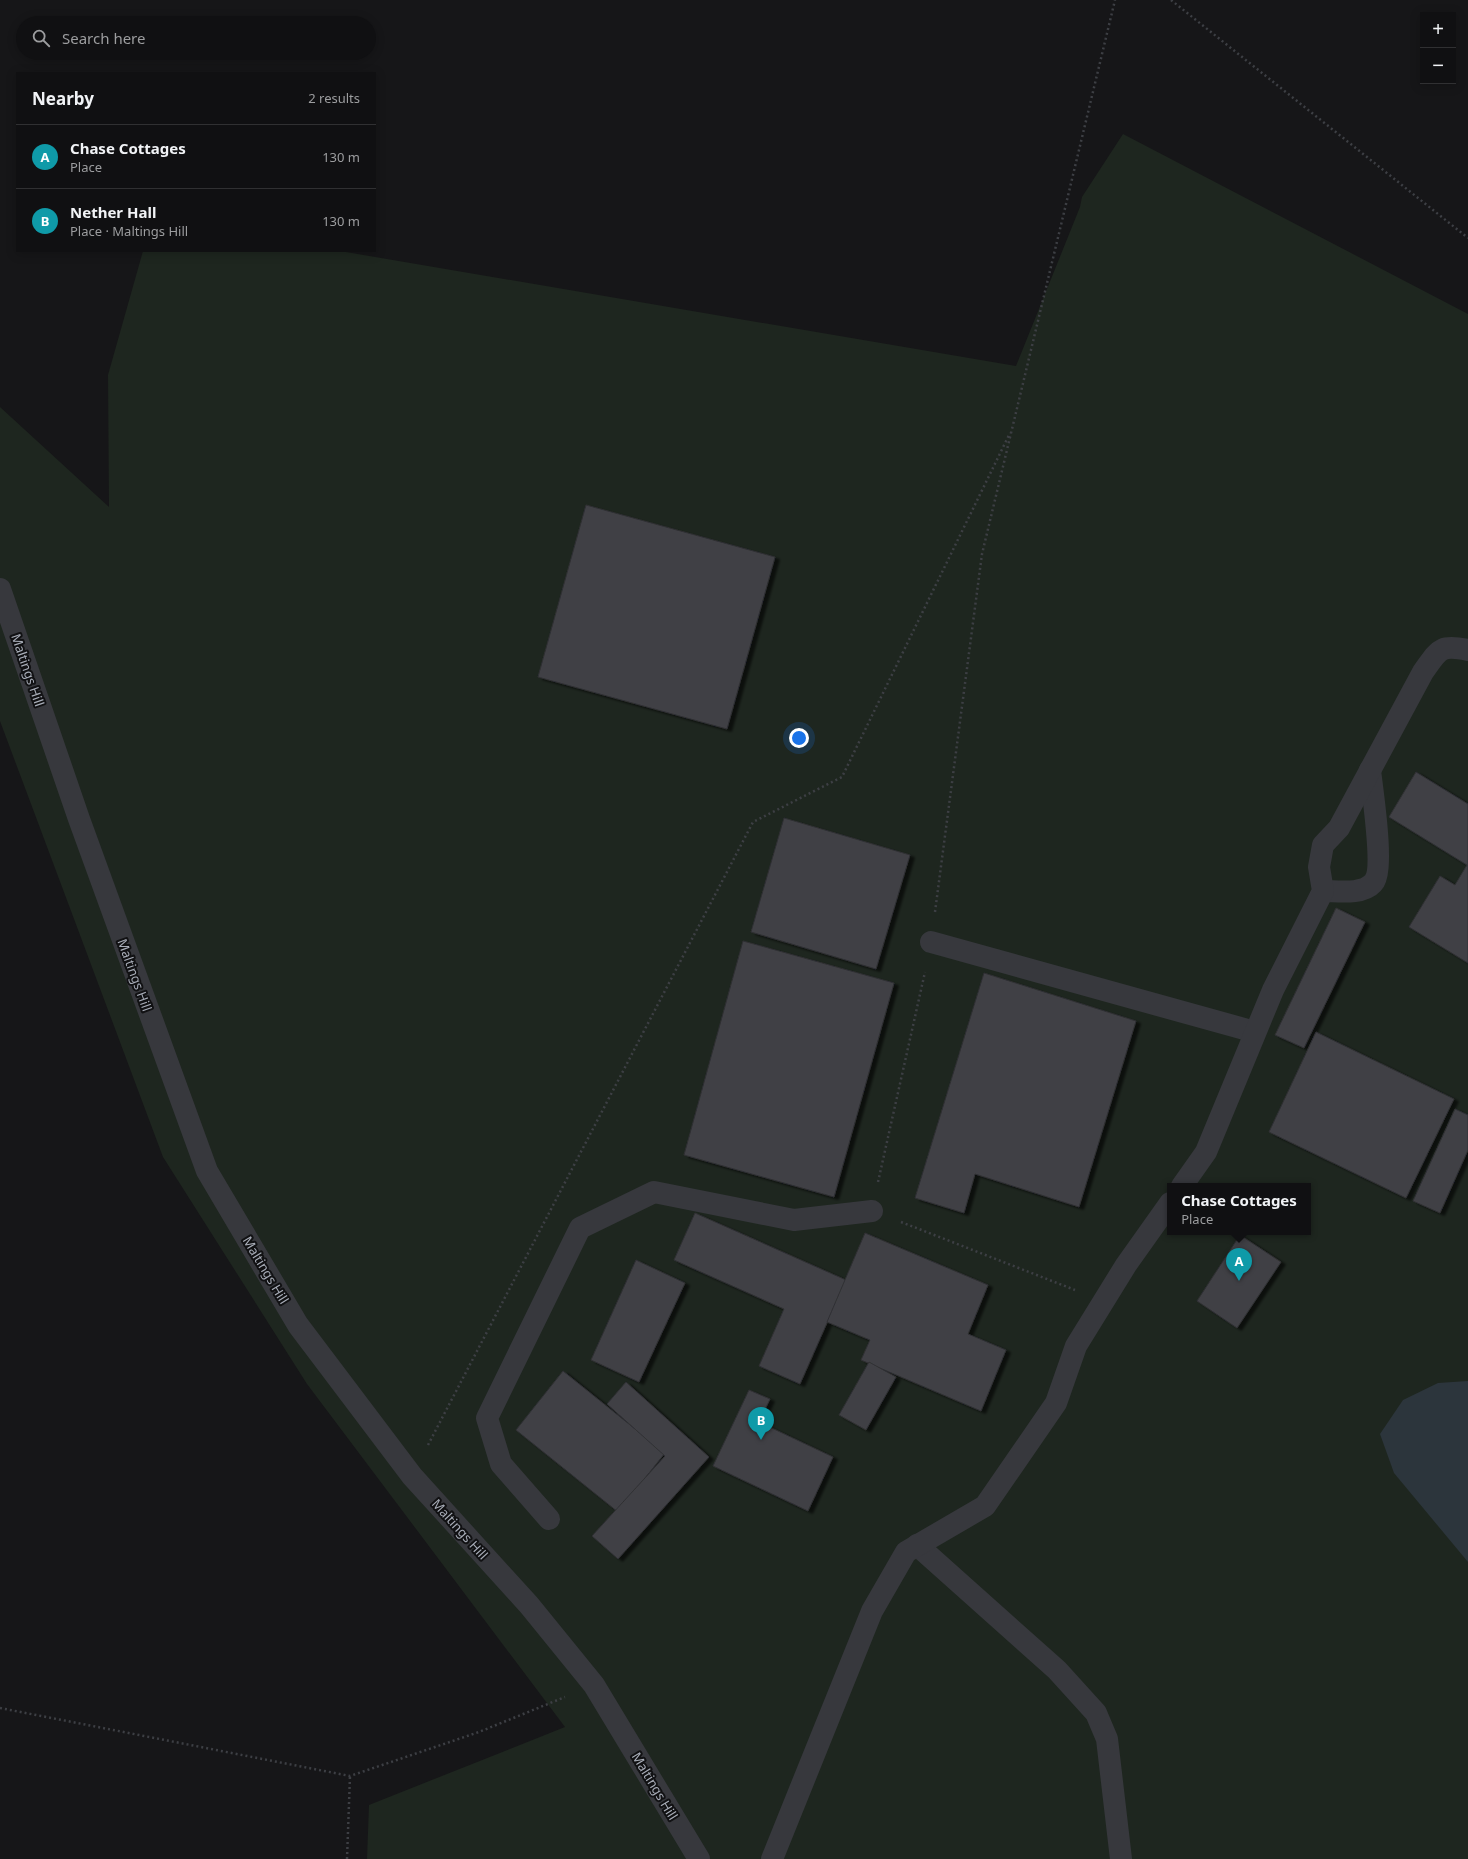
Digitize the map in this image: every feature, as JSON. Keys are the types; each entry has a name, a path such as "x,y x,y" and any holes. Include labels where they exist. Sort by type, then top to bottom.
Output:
{"street":[{"name":"Maltings Hill","path":"0,590 79,819 207,1171 298,1325 412,1476 529,1605 594,1686 699,1859"},
{"path":"1184,1183 1206,1152 1273,990 1323,891 1319,867 1323,845 1339,828 1423,672 1438,651 1451,646 1468,650"},
{"path":"1323,891 1363,889 1374,882 1378,869 1378,842 1370,770"},
{"path":"932,942 1255,1032"},
{"path":"549,1519 500,1464 487,1418 580,1228 654,1192 794,1220 872,1211"},
{"path":"772,1859 872,1610 906,1552 985,1506 1056,1403 1076,1346 1126,1265 1167,1207"},
{"path":"917,1545 1057,1670 1096,1713 1107,1739 1121,1859"}],"path":[{"path":"412,1476 753,822 842,777 1012,427 1115,0"},
{"path":"1171,0 1468,238"},
{"path":"0,1708 350,1776 478,1732 594,1686"},
{"path":"347,1859 350,1776"}],"shaded area":[{"path":"1123,134 1468,314 1468,1859 367,1859 369,1805 565,1727 307,1384 163,1157 0,721 0,407 109,507 108,375 143,252 346,252 1016,366 1080,207 1082,197"},
{"path":"1468,1381 1468,1562 1394,1473 1380,1434 1403,1400 1438,1383"}],"building":[{"path":"586,505 775,557 727,729 538,677"},
{"path":"1416,772 1468,804 1468,963 1409,927 1440,876 1455,885 1467,865 1389,817"},
{"path":"784,818 910,855 876,969 751,932"},
{"path":"1336,908 1365,922 1304,1048 1275,1035"},
{"path":"743,941 894,983 834,1197 684,1155"},
{"path":"984,973 1136,1021 1079,1207 975,1174 964,1213 915,1198"},
{"path":"1316,1032 1454,1099 1406,1198 1269,1132"},
{"path":"1455,1109 1468,1115 1468,1150 1440,1213 1413,1201"},
{"path":"695,1213 846,1280 800,1384 759,1366 784,1309 674,1260"},
{"path":"865,1233 988,1285 968,1334 1006,1350 981,1411 861,1360 870,1340 827,1322"},
{"path":"1240,1235 1281,1262 1237,1328 1197,1301"},
{"path":"636,1260 685,1283 639,1382 591,1360"},
{"path":"869,1362 896,1377 866,1430 839,1415"},
{"path":"563,1371 665,1453 618,1512 516,1430"},
{"path":"626,1382 709,1457 618,1559 592,1536 665,1456 607,1404"},
{"path":"749,1390 770,1399 759,1422 833,1457 808,1511 713,1466"}],"place":[{"name":"Chase Cottages","path":"1239,1281"},
{"name":"Nether Hall","path":"761,1440"}]}
